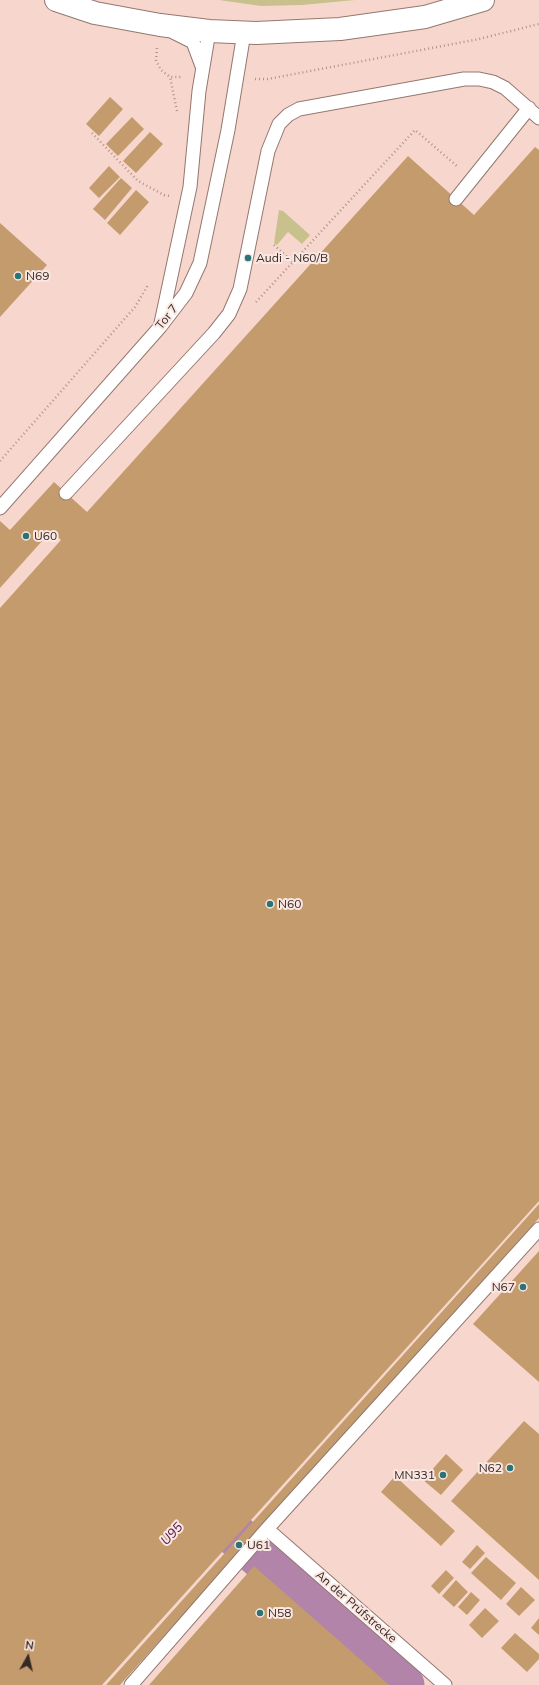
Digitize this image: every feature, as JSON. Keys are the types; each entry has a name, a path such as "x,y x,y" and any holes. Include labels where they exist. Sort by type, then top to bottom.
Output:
{"main road":[{"path":"56,0 95,13 160,26 244,33 348,28 425,17 483,0"}],"lane":[{"path":"160,26 193,42 202,69"},
{"path":"160,327 190,187 202,69 209,31"},
{"name":"Tor 7","path":"0,508 160,327 186,293 200,263 228,130 244,33"},
{"path":"66,493 214,333 228,314 240,289 268,151 279,124 288,115 299,109 464,79 479,79 493,82 505,88 539,118"},
{"path":"456,199 529,108"},
{"path":"130,1685 266,1529 539,1229"},
{"name":"An der Prüfstrecke","path":"266,1529 445,1685"}],"path":[{"path":"236,78 268,80 479,39 539,24"},
{"path":"160,26 156,61 160,70 170,77"},
{"path":"228,314 254,305 415,130 472,179"},
{"path":"92,133 138,181 164,195 174,196"},
{"path":"274,245 293,262"},
{"path":"0,461 135,307 150,281"}],"shaded area":[{"path":"219,0 355,0 302,5 261,6"},
{"path":"279,210 283,211 310,235 302,244 288,232 277,245 274,243"}],"building":[{"path":"110,97 123,109 99,136 86,124"},
{"path":"132,117 144,129 118,156 106,144"},
{"path":"150,132 163,144 136,173 123,161"},
{"name":"N60","path":"535,147 539,150 539,1201 102,1685 0,1685 0,608 61,540 51,531 0,588 0,521 10,530 54,482 87,512 408,156 474,215"},
{"path":"109,166 120,177 99,198 89,188"},
{"path":"121,178 132,188 105,220 93,209"},
{"path":"136,190 149,202 120,235 107,223"},
{"name":"N69","path":"0,223 47,265 0,317"},
{"name":"U61","path":"539,1204 539,1218 120,1685 106,1685"},
{"name":"N67","path":"539,1251 539,1382 473,1324"},
{"name":"N62","path":"524,1421 539,1434 539,1580 451,1501"},
{"name":"MN331","path":"446,1454 463,1470 441,1495 423,1480"},
{"path":"395,1476 455,1531 441,1546 381,1492"},
{"path":"477,1545 485,1553 470,1569 462,1562"},
{"path":"486,1557 516,1583 501,1600 471,1573"},
{"name":"N58","path":"254,1566 361,1660 389,1685 149,1685"},
{"path":"446,1570 454,1578 439,1594 431,1586"},
{"path":"456,1580 468,1592 454,1607 442,1596"},
{"path":"521,1587 535,1600 519,1616 506,1604"},
{"path":"471,1592 480,1600 467,1615 458,1607"},
{"path":"485,1608 499,1621 482,1638 469,1625"},
{"path":"539,1618 539,1635 531,1628"},
{"path":"515,1633 539,1654 539,1659 527,1672 501,1648"}],"waterway":[{"name":"U95","path":"184,1520 194,1517 209,1518 222,1523 403,1685"}],"place":[{"name":"Audi - N60/B","path":"248,258"},
{"name":"N69","path":"18,276"},
{"name":"U60","path":"26,536"},
{"name":"N60","path":"270,904"},
{"name":"N67","path":"523,1287"},
{"name":"N62","path":"510,1468"},
{"name":"MN331","path":"443,1475"},
{"name":"U61","path":"239,1545"},
{"name":"N58","path":"260,1613"}]}
